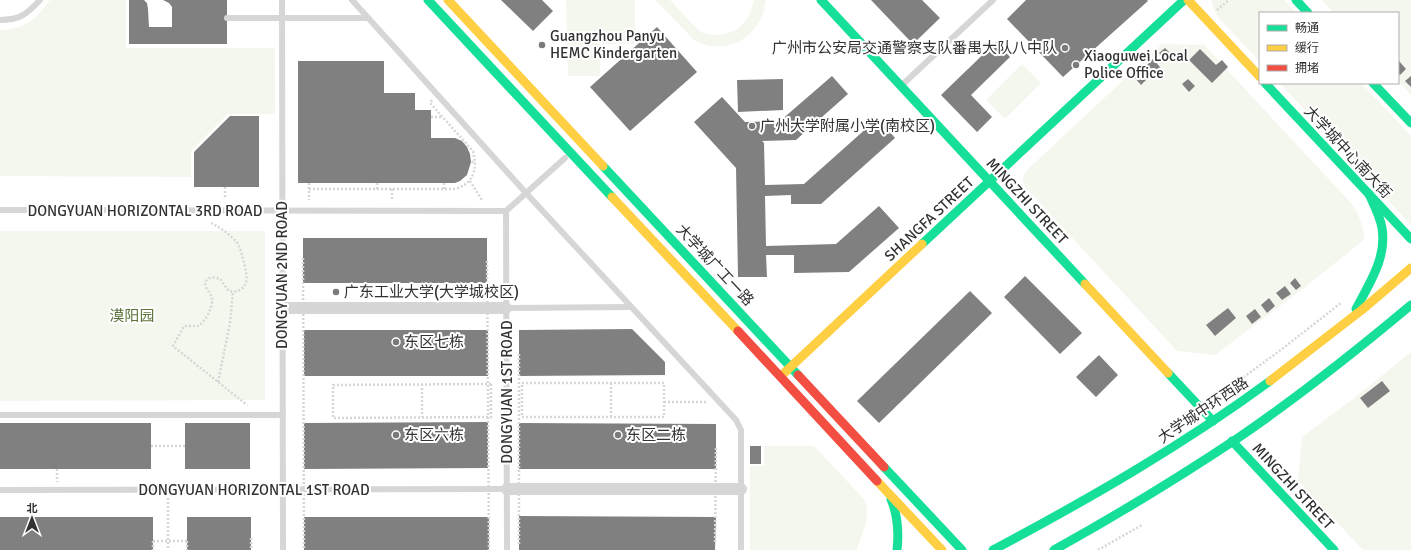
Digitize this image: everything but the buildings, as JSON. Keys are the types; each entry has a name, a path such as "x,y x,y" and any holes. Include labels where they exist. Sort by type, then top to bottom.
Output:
{"main road":[{"name":"大学城广工一路","path":"428,0 942,550"},
{"name":"大学城广工一路","path":"448,0 962,550"},
{"name":"MINGZHI STREET","path":"821,0 1213,421"},
{"name":"SHANGFA STREET","path":"780,377 1184,0"},
{"path":"1188,0 1259,76"},
{"path":"1296,0 1307,12"},
{"name":"大学城中心南大街","path":"1266,84 1411,239"},
{"path":"1374,84 1411,123"},
{"path":"1352,318 1378,266 1384,248 1382,222 1369,194"},
{"name":"大学城中环西路","path":"993,550 1064,513 1129,476 1213,421 1297,362 1411,268"},
{"path":"1054,550 1155,492 1232,442 1314,384 1411,305"},
{"name":"MINGZHI STREET","path":"1232,442 1334,550"},
{"path":"888,492 897,519 897,550"}],"street":[{"path":"282,308 506,308"},
{"path":"507,489 741,489"}],"lane":[{"path":"0,20 16,19 28,12 40,0"},
{"name":"DONGYUAN 2ND ROAD","path":"282,0 283,550"},
{"path":"352,0 526,193 736,420 740,427 741,550"},
{"path":"901,86 993,0"},
{"path":"227,18 368,18"},
{"path":"506,211 565,158"},
{"name":"DONGYUAN HORIZONTAL 3RD ROAD","path":"0,210 506,211"},
{"name":"DONGYUAN 1ST ROAD","path":"506,211 507,550"},
{"path":"506,308 631,307"},
{"path":"0,415 283,415"},
{"name":"DONGYUAN HORIZONTAL 1ST ROAD","path":"0,490 507,489"}],"path":[{"path":"1215,12 1229,0"},
{"path":"431,117 442,117"},
{"path":"309,189 459,188 470,181 475,171 475,162 471,162"},
{"path":"470,181 482,200"},
{"path":"309,183 309,200"},
{"path":"377,183 377,189"},
{"path":"444,183 444,189"},
{"path":"225,187 225,200"},
{"path":"392,189 392,200"},
{"path":"211,223 226,232 238,244 247,278 244,286 237,292 228,290 220,279 208,279 205,282 205,286 212,295 212,303 204,321 198,326 184,326 172,345 259,415"},
{"path":"303,258 304,550"},
{"path":"487,261 489,550"},
{"path":"218,382 230,323 233,292"},
{"path":"519,353 519,544"},
{"path":"522,383 611,383 664,383 664,417 522,417 522,383"},
{"path":"611,383 611,417"},
{"path":"422,384 422,417"},
{"path":"422,384 491,384 491,417 333,418 333,385 422,384"},
{"path":"514,402 522,402"},
{"path":"664,402 720,402"},
{"path":"151,446 185,446"},
{"path":"715,542 716,446"},
{"path":"57,469 57,482"},
{"path":"168,497 168,550"},
{"path":"1098,550 1142,525"},
{"path":"251,538 251,550"},
{"path":"153,550 153,541 187,541 187,550"}],"green space":[{"path":"50,0 126,0 126,48 275,48 275,114 228,114 191,151 191,177 0,176 0,30 17,28 29,22 40,13"},
{"path":"566,0 635,0 635,44 600,44 600,76 568,76"},
{"path":"655,0 670,0 701,32 716,35 731,32 737,29 746,20 754,0 766,0 762,17 751,33 739,42 724,46 709,46 695,41"},
{"path":"1212,0 1284,0 1295,12 1259,12 1259,61 1218,17 1214,10"},
{"path":"1322,0 1411,0 1411,95 1399,82 1399,12 1333,12"},
{"path":"1162,44 1204,45 1351,203 1359,216 1363,230 1364,240 1215,355 1177,351 1025,187 1023,182 1023,177 1027,170"},
{"path":"1022,64 1041,83 1005,119 986,100"},
{"path":"1281,84 1362,84 1411,136 1411,225"},
{"name":"漠阳园","path":"0,231 265,231 265,400 0,401"},
{"path":"1411,352 1411,550 1363,550 1298,481 1302,437 1357,396"},
{"path":"764,446 814,446 863,498 866,503 867,516 857,550 750,550 750,466 764,466"}],"traffic: fast":[{"path":"428,0 612,197"},
{"path":"821,0 1085,284"},
{"path":"922,244 1184,0"},
{"path":"1296,0 1307,12"},
{"path":"1266,84 1411,239"},
{"path":"1374,84 1411,123"},
{"path":"603,166 798,375"},
{"path":"1356,309 1376,270 1382,250 1382,228 1377,211 1369,194"},
{"path":"1054,550 1147,496 1238,438 1326,374 1411,305"},
{"path":"1168,373 1213,421"},
{"path":"993,550 1065,511 1135,470 1204,427 1270,381"},
{"path":"1232,441 1334,550"},
{"path":"884,467 962,550"},
{"path":"891,499 897,524 897,550"}],"traffic: slow":[{"path":"448,0 603,166"},
{"path":"1188,0 1259,76"},
{"path":"612,197 738,331"},
{"path":"782,375 922,244"},
{"path":"1270,381 1363,309 1411,268"},
{"path":"1085,284 1168,373"},
{"path":"877,481 942,550"}],"traffic: jam":[{"path":"738,331 877,481"},
{"path":"798,375 884,467"}],"place":[{"name":"Guangzhou Panyu HEMC Kindergarten","path":"542,45"},
{"name":"广州市公安局交通警察支队番禺大队八中队","path":"1065,48"},
{"name":"Xiaoguwei Local Police Office","path":"1076,65"},
{"name":"广州大学附属小学(南校区)","path":"752,126"},
{"name":"广东工业大学(大学城校区)","path":"336,292"},
{"name":"东区七栋","path":"396,342"},
{"name":"东区六栋","path":"396,435"},
{"name":"东区二栋","path":"618,435"}]}
